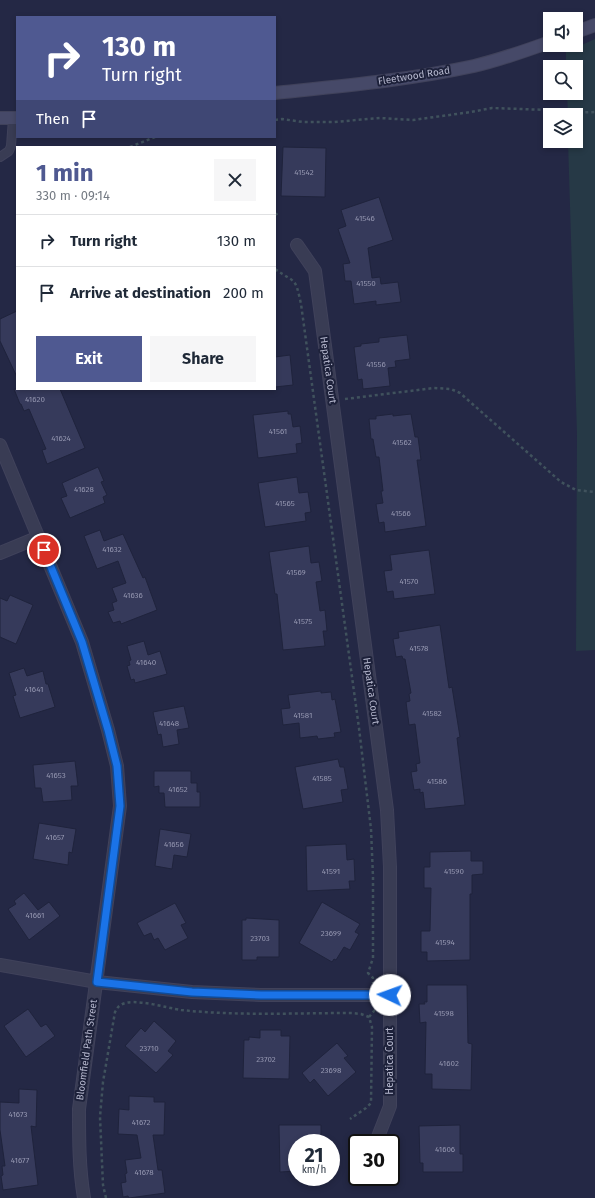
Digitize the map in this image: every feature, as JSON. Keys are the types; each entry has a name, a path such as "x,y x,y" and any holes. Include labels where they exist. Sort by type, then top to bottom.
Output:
{"main road":[{"path":"583,29 595,25"},
{"name":"Fleetwood Road","path":"276,93 440,72 476,65 543,45"},
{"path":"0,118 15,118"}],"street":[{"name":"Hepatica Court","path":"297,245 314,271 387,810 390,867 390,1106 379,1134"},
{"name":"Bloomfield Path Street","path":"0,445 82,642 106,722 117,766 120,806 79,1109 79,1144 84,1198"},
{"path":"0,553 39,537"},
{"path":"0,965 97,982 192,992 261,995 390,995"}],"lane":[{"path":"0,157 12,146 15,118"}],"path":[{"path":"276,120 282,119 303,122 334,122 380,118 413,120 492,108 549,110 569,113 595,112"},
{"path":"132,146 152,138"},
{"path":"276,214 280,212"},
{"path":"276,270 294,280 301,304 358,720 371,829 373,877 373,958 368,973 373,978 374,1011 369,1017"},
{"path":"315,404 434,388 451,389 460,393 561,482 576,490 595,492"},
{"path":"106,1198 103,1185 100,1117 103,1082 113,1023 115,1012 120,1005 133,1002 180,1010 221,1012 352,1013 362,1014 369,1017"},
{"path":"350,1119 371,1103 372,1027 369,1017"}],"shaded area":[{"path":"595,39 595,650 576,651 577,434 568,148 583,148 583,108 568,108 567,100 583,100 583,60 566,60 566,52 583,52 583,44"}],"building":[{"path":"283,147 326,148 325,197 281,196"},
{"path":"379,197 393,240 368,248 372,278 380,277 381,284 398,282 401,302 376,305 376,301 354,304 351,281 345,281 343,264 350,263 338,229 346,226 341,210"},
{"path":"16,311 16,375 0,341 0,319"},
{"path":"407,335 410,359 395,361 396,367 388,368 390,386 363,389 362,379 358,380 354,347 361,346 361,344 379,342 379,338"},
{"path":"290,355 293,385 276,387 276,357"},
{"path":"14,389 60,390 85,448 47,464 42,450 46,449 29,409 24,411"},
{"path":"288,411 288,414 291,414 293,427 300,426 302,443 296,444 297,453 258,458 253,415"},
{"path":"393,414 393,416 411,414 415,437 418,437 421,460 417,460 426,526 385,532 384,522 379,523 376,504 383,503 381,491 383,491 379,457 376,457 373,439 371,439 369,419 376,419 376,416"},
{"path":"98,467 104,481 101,482 107,495 103,497 105,503 70,518 61,498 67,496 62,483"},
{"path":"297,477 299,493 308,492 311,512 305,513 306,521 265,527 258,483"},
{"path":"100,530 104,541 123,534 143,578 145,577 157,610 121,624 120,621 113,623 108,612 114,610 112,603 117,601 112,588 126,583 118,561 97,569 84,536"},
{"path":"309,546 311,563 319,562 322,581 316,582 320,611 325,610 327,631 323,631 325,646 283,650 277,594 275,594 269,552"},
{"path":"429,550 435,594 394,599 393,591 387,592 384,571 392,570 390,555"},
{"path":"10,595 33,605 16,644 0,637 0,598 7,601"},
{"path":"440,625 449,688 452,687 460,737 457,738 465,805 425,809 423,792 420,793 420,789 414,790 411,772 417,771 416,764 420,763 415,724 409,725 406,702 410,701 409,694 411,693 405,659 403,659 402,656 396,657 393,639 399,638 398,632"},
{"path":"144,641 148,655 160,651 167,674 135,683 134,679 131,680 127,666 130,665 129,661 131,660 127,646"},
{"path":"24,668 27,676 43,671 46,684 48,684 55,707 20,718 13,696 16,695 9,673"},
{"path":"321,691 321,693 331,692 332,700 335,699 341,732 334,733 335,737 318,739 317,736 300,738 299,723 283,725 281,709 290,708 288,695"},
{"path":"184,706 189,728 177,730 179,744 163,747 161,734 158,735 153,712"},
{"path":"338,759 340,767 344,767 348,789 341,790 343,802 303,809 295,767"},
{"path":"75,761 78,786 71,786 72,800 43,802 41,788 35,788 33,765"},
{"path":"154,771 191,771 191,783 197,783 197,792 200,792 200,807 165,807 164,793 159,793 159,786 154,787"},
{"path":"39,823 76,829 72,853 69,852 68,865 33,859"},
{"path":"160,829 191,834 187,857 174,855 172,869 155,866"},
{"path":"346,844 347,860 354,859 355,881 349,881 350,889 307,891 306,846"},
{"path":"471,851 471,861 483,861 483,874 472,875 472,894 470,894 470,960 427,961 427,952 421,952 421,931 430,931 431,888 424,888 424,867 430,867 430,852"},
{"path":"24,893 38,910 49,902 60,916 29,940 8,909 16,904 14,901"},
{"path":"322,902 360,924 355,932 359,934 350,950 344,947 336,960 334,959 332,962 299,943"},
{"path":"175,903 186,923 181,925 188,938 165,950 158,938 154,940 151,933 144,936 137,923"},
{"path":"246,918 279,920 279,957 257,957 257,960 242,960 242,920 246,920"},
{"path":"427,985 467,985 468,1043 472,1044 471,1090 432,1089 432,1074 425,1074 426,1022 420,1023 419,1004 425,1004 424,1002 427,1002"},
{"path":"28,1009 41,1027 46,1024 55,1036 26,1057 4,1026"},
{"path":"154,1021 176,1041 168,1051 173,1055 156,1073 125,1046 141,1028 145,1032"},
{"path":"260,1030 281,1030 281,1036 290,1036 289,1079 243,1078 244,1040 249,1040 249,1037 260,1038"},
{"path":"337,1043 348,1056 344,1058 356,1072 328,1096 314,1079 310,1083 302,1073"},
{"path":"19,1089 37,1090 36,1127 31,1126 38,1185 3,1190 1,1176 3,1175 2,1166 5,1166 0,1130 0,1102 19,1103"},
{"path":"129,1096 154,1097 154,1102 165,1102 164,1135 153,1135 158,1170 162,1170 165,1193 129,1198 128,1196 123,1197 121,1183 126,1182 125,1174 127,1173 125,1160 141,1158 137,1135 118,1134 119,1109 129,1110"},
{"path":"279,1125 321,1125 321,1134 288,1134 288,1172 280,1172"},
{"path":"460,1125 460,1154 463,1154 463,1172 423,1172 423,1163 420,1163 419,1126"}],"route":[{"path":"44,550 82,642 98,693 117,766 120,806 97,982 192,992 261,995 390,995"}]}
